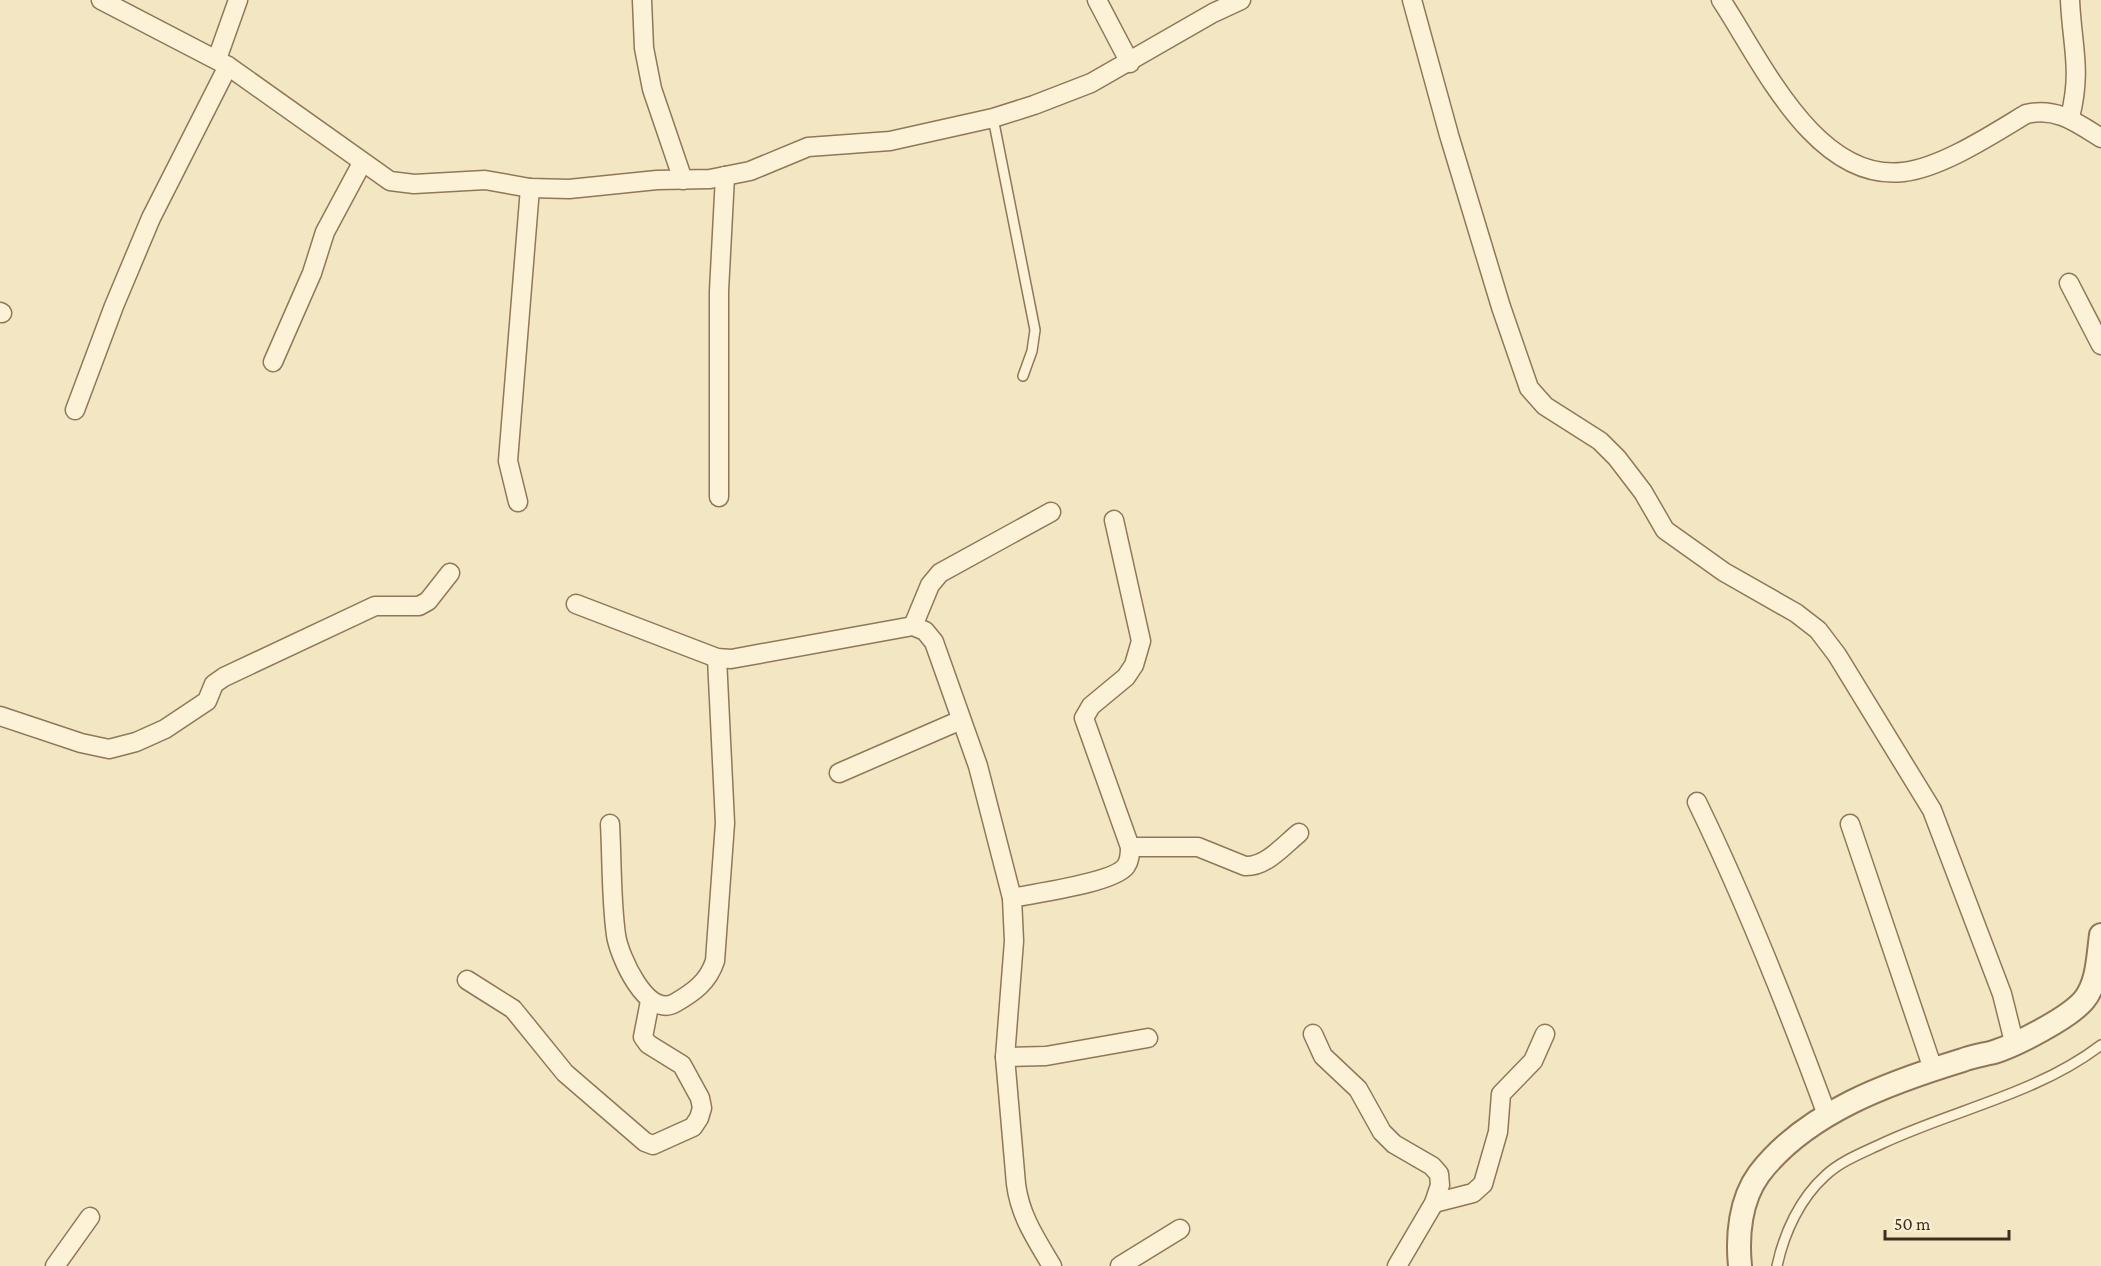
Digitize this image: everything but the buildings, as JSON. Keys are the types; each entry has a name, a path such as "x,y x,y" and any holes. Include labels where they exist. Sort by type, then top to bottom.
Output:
{"street":[{"path":"101,0 222,62 390,181 403,184 485,180 530,188 569,189 725,176 770,164 808,147 875,144 993,118 1091,83 1241,0"},
{"path":"75,410 114,306 151,218 222,62 238,0"},
{"path":"642,0 645,48 652,89 683,180"},
{"path":"1097,0 1130,63"},
{"path":"1412,0 1449,135 1501,307 1529,388 1545,406 1600,441 1617,458 1643,492 1665,530 1724,572 1796,613 1818,630 1837,655 1932,810 2002,994 2014,1042"},
{"path":"2070,0 2078,64 2077,91 2070,117"},
{"path":"1724,2 1784,100 1804,124 1838,155 1869,169 1905,172 1923,166 1954,154 2026,114 2038,111 2070,117 2101,138"},
{"path":"273,362 312,273 325,232 362,163"},
{"path":"719,497 719,291 725,176"},
{"path":"518,502 508,461 530,188"},
{"path":"2069,283 2101,345"},
{"path":"913,626 930,585 940,573 1051,512"},
{"path":"1012,898 1097,881 1125,867 1131,856 1130,847 1083,718 1091,706 1126,677 1134,665 1141,641 1114,520"},
{"path":"0,716 81,743 109,749 136,742 165,729 207,701 214,684 224,677 375,606 419,606 429,602 450,573"},
{"path":"576,604 717,658 731,659 913,626 925,630 934,642 978,766 1012,898 1014,941 1005,1057 1018,1205 1052,1266"},
{"path":"610,824 616,935 632,973 650,1001 659,1006 672,1005 702,985 710,975 715,961 725,823 717,658"},
{"path":"839,773 961,720"},
{"path":"1697,802 1723,856 1782,996 1827,1115"},
{"path":"1850,824 1933,1069"},
{"path":"1130,847 1198,847 1253,867 1262,863 1299,833"},
{"path":"1740,1266 1738,1244 1742,1215 1758,1176 1782,1152 1827,1115 1880,1089 1933,1069 1996,1052 2065,1017 2083,1001 2094,979 2101,935"},
{"path":"467,980 513,1009 565,1073 645,1142 653,1145 693,1126 702,1108 682,1065 648,1044 643,1037 650,1001"},
{"path":"1312,1034 1323,1056 1358,1089 1382,1132 1394,1143 1432,1166 1439,1174 1440,1185 1434,1203 1397,1266"},
{"path":"1434,1203 1473,1193 1483,1184 1498,1132 1502,1094 1533,1061 1545,1034"},
{"path":"1005,1057 1046,1056 1148,1038"},
{"path":"55,1266 90,1217"},
{"path":"1120,1266 1180,1229"}],"lane":[{"path":"993,118 1035,330 1032,351 1023,376"},
{"path":"1777,1266 1781,1248 1808,1194 1826,1175 1847,1160 1902,1134 2064,1071 2101,1045"}]}
